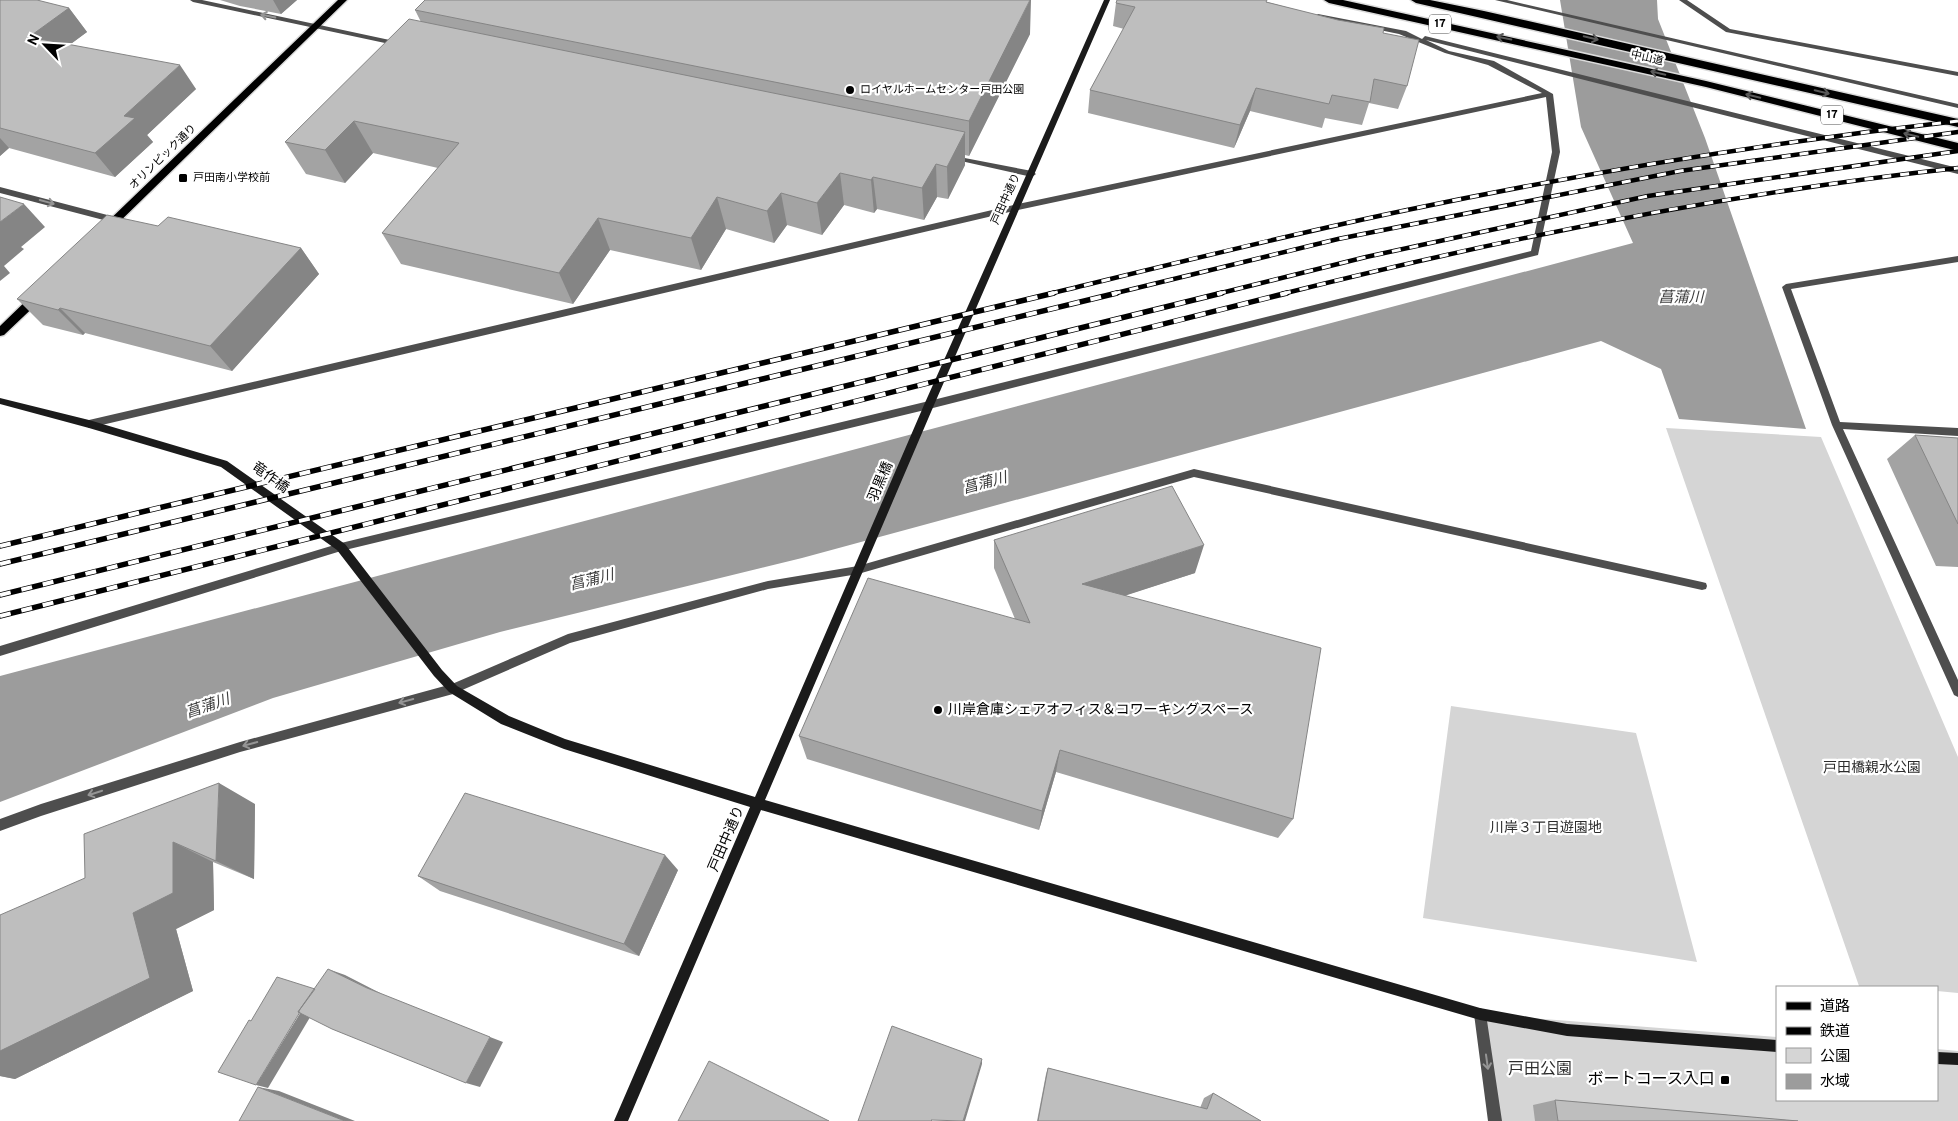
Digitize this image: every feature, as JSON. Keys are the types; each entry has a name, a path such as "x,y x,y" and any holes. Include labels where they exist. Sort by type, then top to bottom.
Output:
{"highway":[{"name":"中山道","path":"1329,0 1552,48 1958,146"},
{"name":"中山道","path":"1416,0 1543,27 1958,123"}],"main road":[{"name":"オリンピック通り","path":"101,234 343,0"},
{"path":"0,332 47,286"}],"street":[{"path":"193,0 403,45"},
{"name":"戸田中通り","path":"929,407 1107,0"},
{"path":"1498,0 1958,106"},
{"path":"1682,0 1728,31 1958,74"},
{"path":"1314,15 1401,32 1540,65 1958,171"},
{"path":"1401,32 1447,52 1491,63 1550,94"},
{"path":"89,424 1018,207 1550,94"},
{"path":"0,651 344,551 929,407 1535,254 1556,152 1550,94"},
{"path":"945,156 1032,174"},
{"path":"0,190 115,220"},
{"path":"1958,259 1786,287 1837,425 1958,692"},
{"name":"竜作橋","path":"0,401 89,424 224,464 344,551 438,673 454,688 505,720 564,744 759,804 1480,1014 1567,1030 1776,1046"},
{"name":"羽黒橋","path":"859,569 929,407"},
{"path":"1837,425 1958,432"},
{"path":"0,825 41,810 240,747 454,688 568,639 768,585 859,569 1194,473 1702,586"},
{"name":"戸田中通り","path":"621,1121 859,569"},
{"path":"1480,1014 1495,1121"},
{"path":"1938,1058 1958,1059"}],"green space":[{"name":"戸田橋親水公園","path":"1666,428 1821,437 1958,757 1958,993 1938,991 1938,986 1859,986"},
{"name":"川岸３丁目遊園地","path":"1451,706 1636,733 1697,962 1423,918"},
{"name":"戸田公園","path":"1480,1014 1776,1037 1776,1101 1938,1101 1938,1049 1958,1051 1958,1121 1495,1121"}],"water":[{"name":"菖蒲川","path":"1560,0 1657,0 1658,19 1705,138 1806,429 1679,419 1661,369 1601,341 802,558 500,632 273,698 0,802 0,676 1633,243 1581,127"}],"building":[{"path":"0,0 37,0 69,8 29,37 180,65 124,116 135,118 95,153 0,128"},
{"name":"ロイヤルホームセンター戸田公園","path":"425,0 1030,0 969,121 415,10"},
{"path":"1117,0 1267,0 1266,2 1338,20 1384,28 1383,33 1419,40 1407,86 1374,79 1370,102 1332,95 1329,104 1256,88 1240,125 1090,90 1135,7 1116,3"},
{"path":"409,19 965,132 947,167 936,164 922,188 873,177 871,180 840,173 817,203 781,193 767,211 717,197 691,238 598,218 559,273 382,233 459,143 354,121 325,150 285,142"},
{"path":"0,197 24,204 0,222"},
{"path":"107,215 158,226 168,217 301,248 210,346 17,299"},
{"path":"1915,435 1958,438 1958,524"},
{"path":"1172,486 1204,545 1082,584 1321,648 1293,819 1060,750 1042,811 799,736 868,578 1030,623 994,540"},
{"path":"219,783 216,861 173,842 173,893 133,913 150,978 0,1051 0,915 85,878 84,834"},
{"path":"465,793 665,855 624,944 418,876"},
{"path":"328,969 367,988 490,1037 466,1083 332,1029 298,1012"},
{"path":"277,977 315,989 298,1012 300,1012 256,1085 218,1072 249,1020 251,1021"},
{"path":"892,1026 982,1059 963,1121 858,1121"},
{"path":"709,1061 829,1121 678,1121"},
{"path":"1048,1068 1207,1109 1213,1093 1261,1121 1038,1121"},
{"path":"258,1087 345,1121 239,1121"},
{"path":"1555,1100 1798,1121 1558,1121"}],"railway":[{"path":"1049,294 1228,250 1475,196 1750,148 1958,121"},
{"path":"1112,294 1338,239 1680,171 1958,132"},
{"path":"1217,294 1366,257 1648,196 1958,151"},
{"path":"1282,294 1450,254 1618,219 1787,190 1958,168"},
{"path":"0,546 1054,293"},
{"path":"0,564 1117,293"},
{"path":"0,595 1222,293"},
{"path":"0,616 1287,293"}],"place":[{"name":"ロイヤルホームセンター戸田公園","path":"850,90"},
{"name":"戸田南小学校前","path":"183,178"},
{"name":"川岸倉庫シェアオフィス＆コワーキングスペース","path":"938,710"},
{"name":"ボートコース入口","path":"1725,1080"}]}
